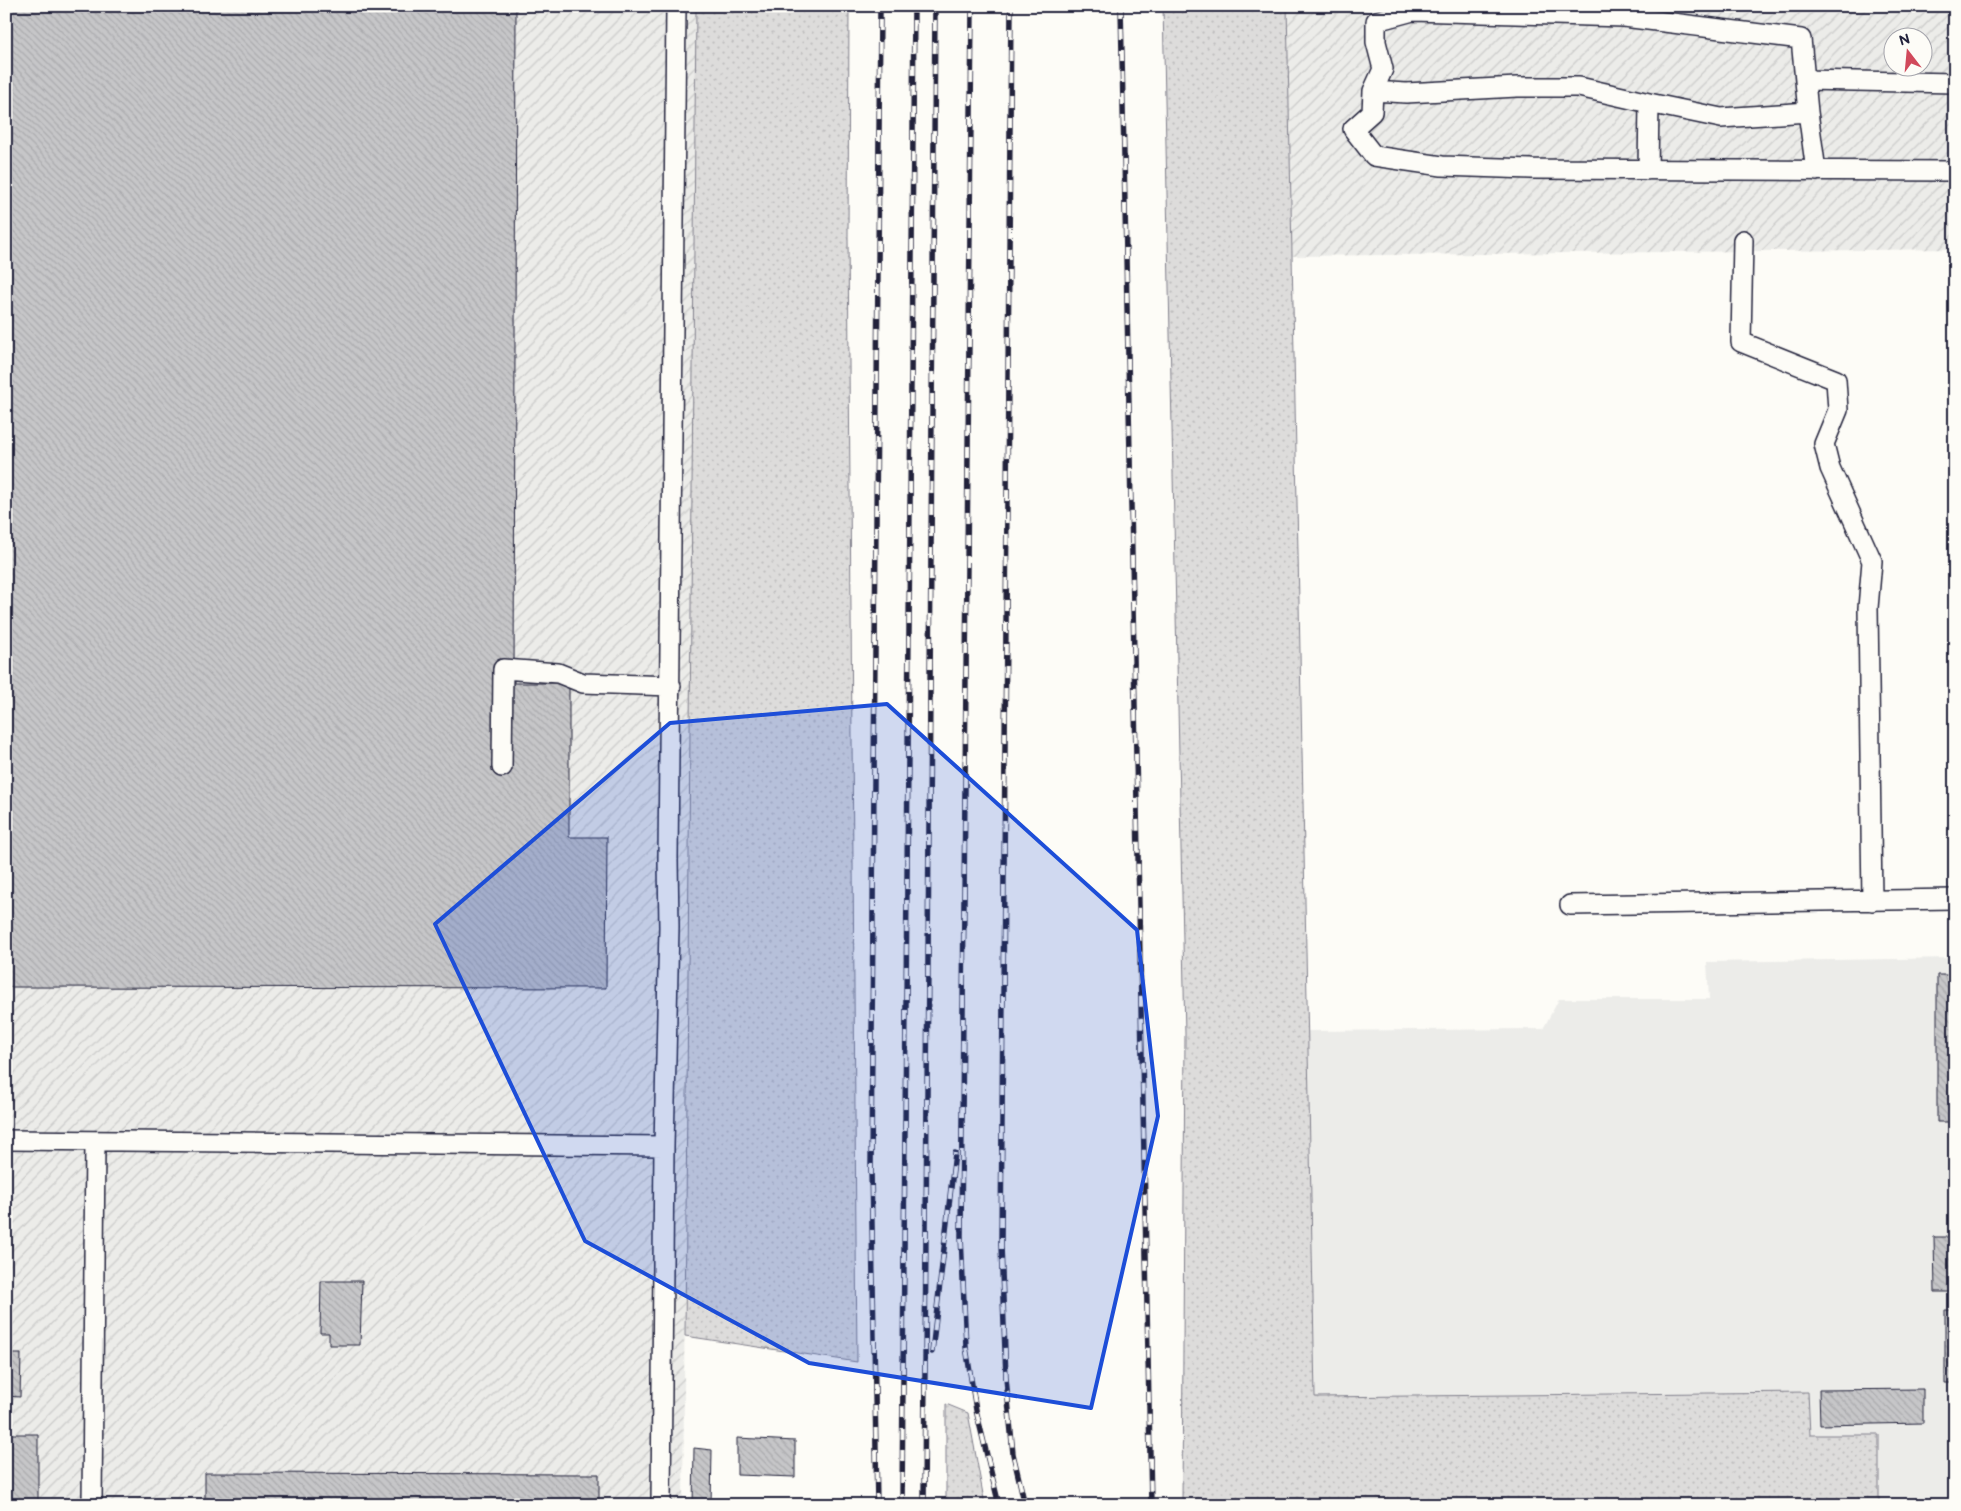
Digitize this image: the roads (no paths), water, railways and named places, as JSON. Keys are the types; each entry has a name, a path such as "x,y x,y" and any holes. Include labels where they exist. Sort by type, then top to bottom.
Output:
{"lane":[{"path":"661,1505 664,1146 669,947 668,860 676,6"},
{"path":"1816,171 1801,39 1624,17 1413,11 1376,21 1376,42 1384,69 1373,91 1372,112 1353,129 1374,156 1442,166 1648,170 1816,171 1955,171"},
{"path":"1805,80 1955,83"},
{"path":"1373,91 1406,93 1517,87 1579,86 1721,118 1808,112"},
{"path":"1648,170 1649,103"},
{"path":"1743,240 1741,342 1836,380 1838,410 1824,444 1830,468 1872,561 1868,608 1872,901"},
{"path":"502,767 503,669 558,673 583,682 671,686"},
{"path":"1570,905 1955,900"},
{"path":"6,1140 664,1146"},
{"path":"92,1505 95,1141"}],"railway":[{"path":"877,1505 871,1169 880,6"},
{"path":"902,1505 914,6"},
{"path":"924,1505 935,6"},
{"path":"972,6 961,1236 966,1347 976,1410 999,1505"},
{"path":"1011,6 1001,1245 1006,1378 1013,1454 1025,1505"},
{"path":"1121,6 1151,1505"},
{"path":"932,1352 955,1153"}]}
